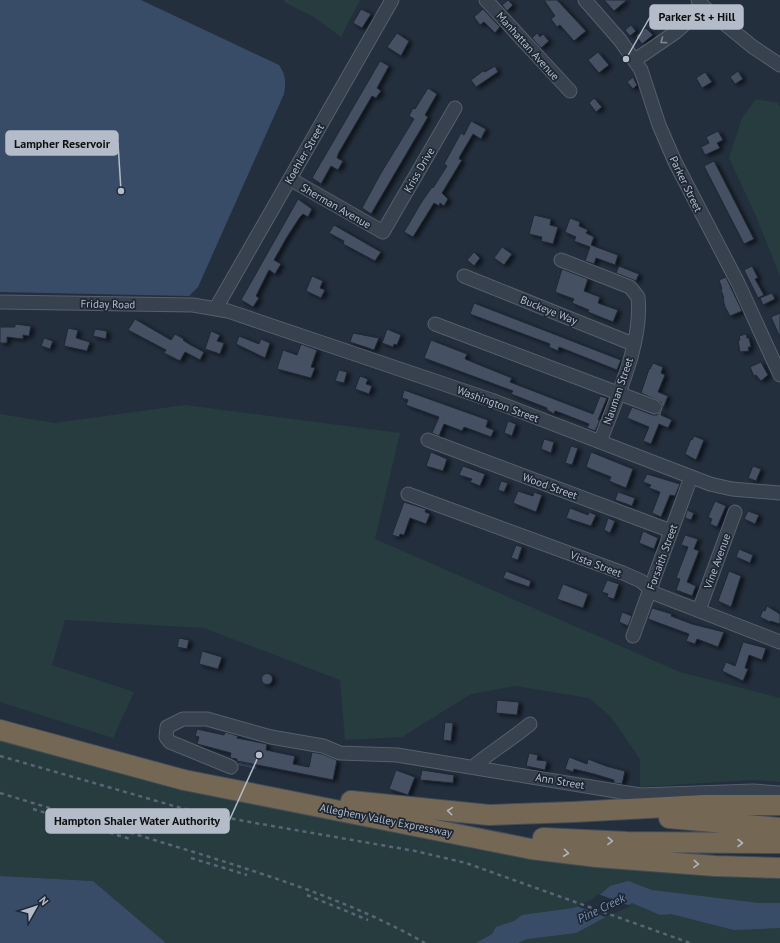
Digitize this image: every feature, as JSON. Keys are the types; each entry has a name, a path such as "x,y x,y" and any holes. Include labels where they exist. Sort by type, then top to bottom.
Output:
{"highway":[{"name":"Allegheny Valley Expressway","path":"0,719 145,759 313,795 376,804 489,814 580,812 704,805 780,805"},
{"name":"Allegheny Valley Expressway","path":"0,730 184,780 531,849 597,857 715,866 780,868"},
{"path":"489,814 550,820 600,821 679,818 780,828"},
{"path":"376,818 499,834 569,840 780,843"}],"street":[{"name":"Koehler Street","path":"216,308 392,0"},
{"name":"Manhattan Avenue","path":"486,0 570,92"},
{"name":"Parker Street","path":"585,0 635,60 641,70 659,125 675,162 738,283 780,375"},
{"path":"635,60 676,32 701,4 753,47 780,65"},
{"name":"Kriss Drive","path":"383,232 456,108"},
{"name":"Sherman Avenue","path":"290,179 383,232"},
{"name":"Nauman Street","path":"561,260 630,287 636,292 639,303 629,363 600,442"},
{"name":"Buckeye Way","path":"464,276 633,344"},
{"name":"Friday Road","path":"0,302 193,305 216,308"},
{"name":"Washington Street","path":"216,308 441,383 720,487 780,493"},
{"path":"435,324 655,407"},
{"name":"Wood Street","path":"428,440 672,531"},
{"name":"Forsaith Street","path":"632,636 691,477"},
{"name":"Vista Street","path":"408,494 623,573 641,581 656,594 780,642"},
{"name":"Vine Avenue","path":"699,610 735,512"},
{"name":"Ann Street","path":"231,767 170,742 166,737 167,727 183,719 207,720 271,737 323,746 340,753 397,755 474,766 640,795 753,791 780,793"},
{"path":"474,766 511,740 530,724"}],"green space":[{"path":"285,0 360,0 341,37 314,17 284,2"},
{"path":"756,99 778,103 780,107 780,276 755,214 729,158 742,118"},
{"path":"185,405 400,433 375,539 680,672 780,698 780,782 753,780 640,787 640,759 611,717 589,698 515,686 471,694 402,737 345,740 340,680 204,628 65,620 52,665 134,692 113,738 0,702 0,414 55,423"},
{"path":"0,740 278,807 780,876 780,943 166,943 93,881 0,876"}],"water":[{"path":"0,0 141,0 279,65 285,79 284,94 198,287 189,296 0,292"},
{"path":"239,761 257,765 256,769 238,765"},
{"path":"0,876 93,881 166,943 0,943"},
{"name":"Pine Creek","path":"628,881 652,890 759,903 780,903 780,928 734,930 671,914 660,915 632,903 576,933 527,939 518,943 476,943 492,934 496,927 514,921 522,915 573,908 594,900 610,886"}],"pier":[{"path":"598,894 631,906 605,917 577,906 593,899"}],"building":[{"path":"508,0 513,5 507,11 502,5"},
{"path":"544,0 557,0 586,31 574,41 560,25 557,27 551,19 555,16"},
{"path":"604,0 627,0 614,11"},
{"path":"361,9 371,14 362,28 353,23"},
{"path":"483,9 500,27 495,33 484,22 480,25 474,17"},
{"path":"631,25 636,31 630,36 625,30"},
{"path":"646,28 653,35 642,44 636,36"},
{"path":"397,33 409,41 401,56 387,47"},
{"path":"537,33 540,37 543,34 549,41 541,48 532,38"},
{"path":"598,52 609,65 599,73 588,60"},
{"path":"380,61 389,66 377,88 381,91 376,98 372,96 338,154 337,158 343,161 338,170 331,166 321,184 312,178"},
{"path":"495,66 498,72 476,87 471,80 483,71 485,72"},
{"path":"738,71 743,79 735,84 730,77"},
{"path":"705,72 712,82 702,88 696,78"},
{"path":"633,77 637,85 633,89 627,82"},
{"path":"428,88 437,94 425,115 428,117 371,214 362,208 381,173 414,119 409,116 413,108 415,109"},
{"path":"594,98 602,107 596,112 589,103"},
{"path":"471,121 486,129 481,139 473,134 460,156 459,159 462,160 442,193 448,199 444,206 440,203 439,206 434,203 413,237 404,232 421,203 447,166 444,164 461,133 464,135"},
{"path":"718,131 723,140 717,143 720,148 705,155 701,147 709,143 706,137"},
{"path":"714,161 754,239 744,244 704,166"},
{"path":"298,199 312,209 308,217 303,214 300,217 287,237 274,260 281,264 275,274 269,270 256,296 259,298 253,307 241,300"},
{"path":"534,215 551,219 550,225 558,227 553,244 541,241 542,237 529,234"},
{"path":"570,218 580,222 579,226 588,230 586,233 594,237 591,245 618,255 615,265 596,258 594,264 585,261 590,247 574,241 576,237 565,232"},
{"path":"334,225 381,252 375,261 343,244 344,241 329,233"},
{"path":"502,247 512,254 504,265 494,258"},
{"path":"474,252 480,258 474,266 467,260"},
{"path":"619,266 639,274 636,281 616,273"},
{"path":"752,266 758,278 755,279 764,295 758,298 744,270"},
{"path":"562,269 588,279 584,291 600,297 598,303 618,310 613,322 588,312 589,310 572,303 574,299 555,292"},
{"path":"312,276 323,281 320,288 325,290 321,298 306,291"},
{"path":"726,277 742,311 730,316 725,307 719,280"},
{"path":"772,293 775,299 763,305 760,298"},
{"path":"474,303 621,360 617,370 559,347 558,351 549,347 550,344 470,314"},
{"path":"780,313 780,337 771,317"},
{"path":"135,319 171,340 175,334 184,339 183,340 189,344 204,352 200,360 185,352 180,361 164,353 166,350 128,330"},
{"path":"15,324 31,326 29,336 23,335 23,339 7,337 7,343 0,343 0,327 15,327"},
{"path":"68,328 78,330 76,338 90,342 87,351 64,346"},
{"path":"95,329 107,331 106,339 93,336"},
{"path":"387,329 401,335 397,345 394,344 393,347 382,343"},
{"path":"211,331 220,335 217,341 224,343 220,354 205,349"},
{"path":"353,333 379,338 374,350 350,342"},
{"path":"746,334 747,338 749,338 751,347 748,347 749,351 740,352 738,340 740,340 739,336"},
{"path":"239,336 259,344 261,339 270,343 265,358 236,344"},
{"path":"44,338 53,341 50,349 41,346"},
{"path":"431,340 467,354 465,359 512,378 510,382 593,414 600,396 607,398 595,431 587,428 589,424 555,411 554,414 547,410 547,408 511,394 513,391 424,358"},
{"path":"301,344 317,350 311,367 315,368 311,378 277,369 283,350 297,355"},
{"path":"761,362 768,375 761,381 756,375 754,376 750,367"},
{"path":"653,363 663,367 661,373 665,375 658,392 668,396 663,409 661,402 641,393 649,369"},
{"path":"339,370 347,372 344,383 335,381"},
{"path":"360,376 368,379 366,384 372,386 369,394 355,389"},
{"path":"404,390 488,420 486,427 494,430 491,437 464,427 462,431 444,424 439,436 432,433 439,417 406,405 408,400 402,398"},
{"path":"632,407 653,415 657,415 662,410 661,415 672,420 668,428 659,424 651,444 643,441 649,427 627,418"},
{"path":"508,421 516,424 512,436 504,433"},
{"path":"694,436 704,440 696,460 685,454 691,439 692,440"},
{"path":"544,439 554,442 551,453 541,449"},
{"path":"571,446 578,448 572,465 565,463"},
{"path":"431,452 447,459 443,471 426,466"},
{"path":"591,452 633,469 626,488 609,481 611,477 586,467"},
{"path":"463,466 485,474 480,486 470,482 472,479 459,475"},
{"path":"753,466 761,469 756,481 748,478"},
{"path":"647,474 680,484 675,496 670,495 661,517 652,513 660,492 649,488 651,485 643,482"},
{"path":"501,481 508,483 504,492 498,490"},
{"path":"518,491 533,496 534,492 542,495 536,512 513,503"},
{"path":"618,492 635,498 632,506 615,500"},
{"path":"715,501 726,506 717,527 710,524 712,519 708,517"},
{"path":"404,502 426,509 425,512 430,514 426,524 410,518 404,535 400,534 399,537 392,535"},
{"path":"570,508 588,515 589,512 596,515 591,526 566,518"},
{"path":"687,510 694,513 691,520 685,518"},
{"path":"748,511 759,515 755,524 744,519"},
{"path":"608,518 615,521 610,533 604,530"},
{"path":"643,531 658,538 654,549 639,543"},
{"path":"685,535 698,539 694,549 699,551 687,582 696,586 692,596 676,590 680,579 676,578 688,547 681,545"},
{"path":"516,545 522,547 518,560 511,558"},
{"path":"739,549 753,555 750,563 736,557"},
{"path":"506,571 531,581 529,587 503,578"},
{"path":"729,571 741,576 731,607 718,601"},
{"path":"607,580 619,584 614,599 607,597 608,594 602,592"},
{"path":"563,584 588,594 583,608 557,599"},
{"path":"767,606 780,614 780,624 770,622 760,617 763,610 765,611"},
{"path":"652,608 672,614 671,616 692,624 724,632 718,647 697,639 695,644 686,641 689,634 648,619"},
{"path":"622,612 632,616 628,626 619,622"},
{"path":"179,638 189,640 187,649 177,647"},
{"path":"743,642 766,648 762,660 749,655 745,668 748,669 743,681 722,671 726,662 735,666"},
{"path":"202,651 222,657 218,669 199,664"},
{"path":"265,674 269,674 271,675 271,683 265,684 262,681 262,677"},
{"path":"497,700 519,702 517,715 496,713"},
{"path":"445,722 453,723 451,741 443,740"},
{"path":"197,729 224,735 225,732 238,736 237,738 267,744 266,750 295,756 293,764 309,767 312,752 322,754 337,760 333,780 237,761 237,759 230,758 231,753 197,744 199,737 195,736"},
{"path":"529,753 538,755 537,760 547,761 545,770 526,766"},
{"path":"569,757 587,764 588,759 625,771 622,784 614,783 614,780 594,774 574,769 573,772 565,769"},
{"path":"396,770 415,777 408,795 389,789"},
{"path":"422,770 454,775 453,783 420,780"}],"railway":[{"path":"0,756 181,808 244,821 415,851 466,863 690,943"},
{"path":"0,793 197,853 314,892 370,915 425,943"},
{"path":"33,809 130,839"},
{"path":"191,858 247,875"},
{"path":"307,895 368,920"}],"place":[{"name":"Parker St + Hill","path":"626,59"},
{"name":"Lampher Reservoir","path":"121,191"},
{"name":"Hampton Shaler Water Authority","path":"259,755"}]}
